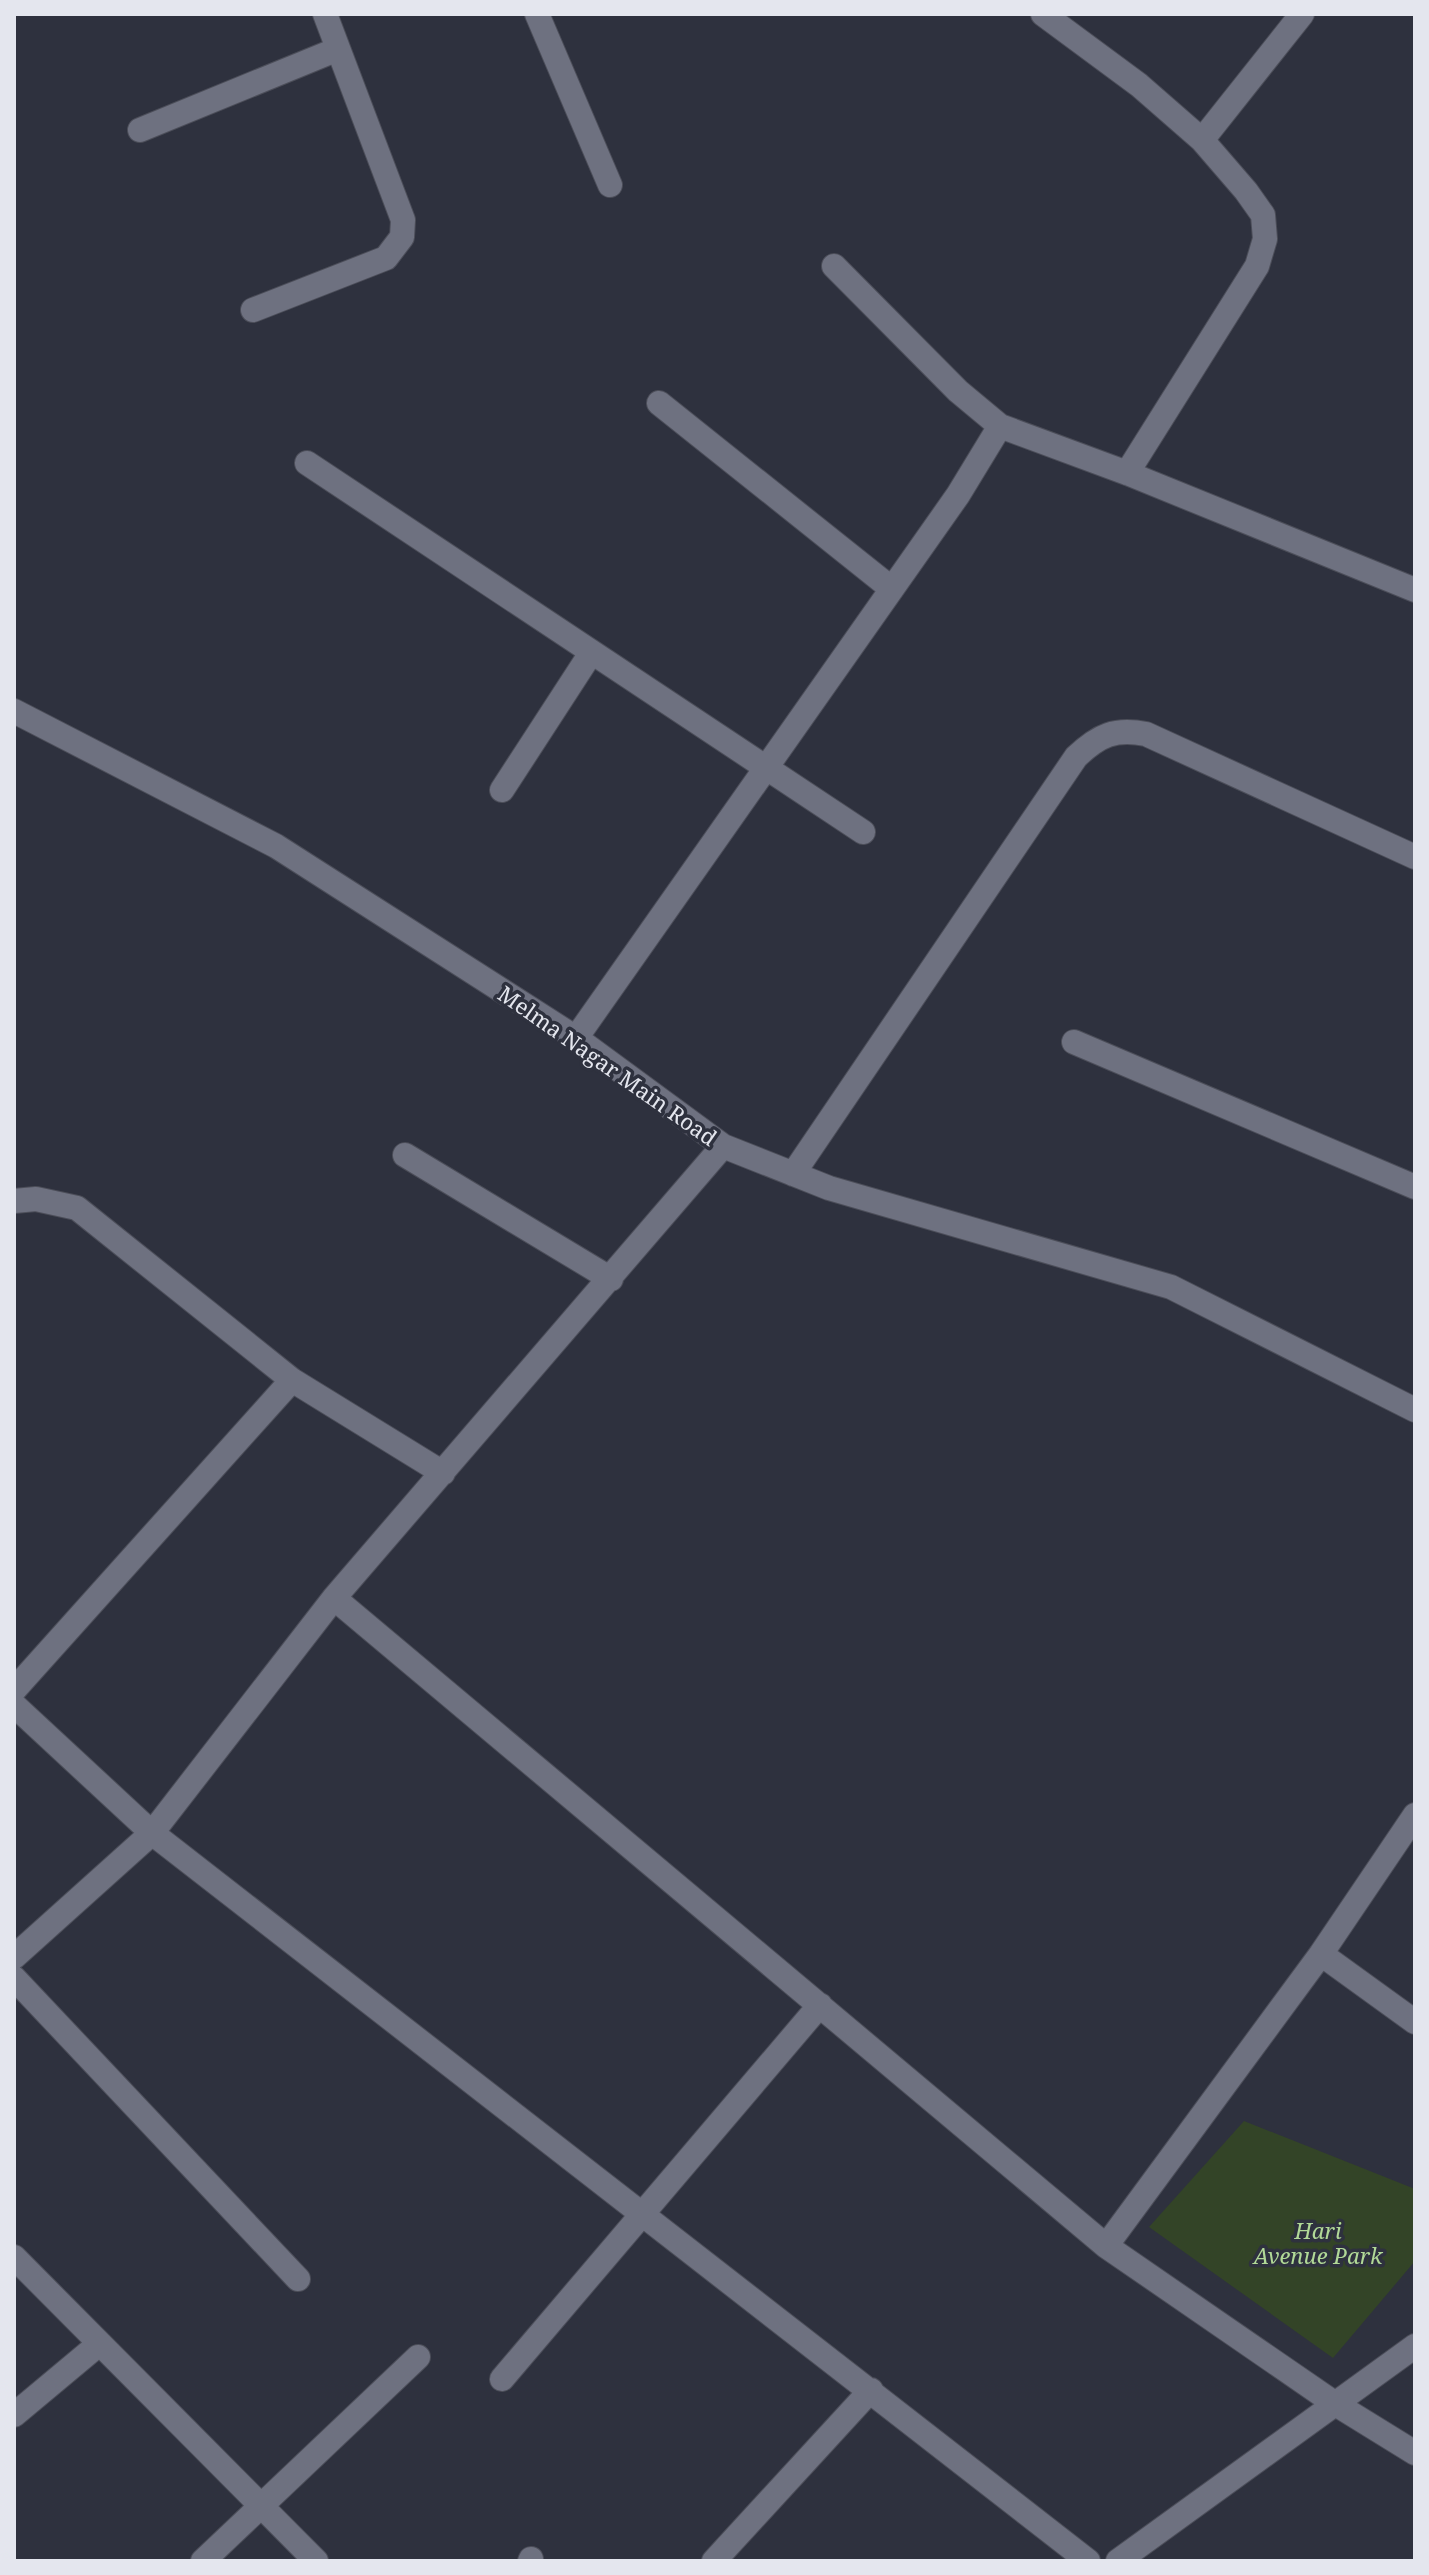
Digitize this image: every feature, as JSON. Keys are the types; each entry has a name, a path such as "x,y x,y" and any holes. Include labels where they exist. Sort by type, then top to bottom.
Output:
{"street":[{"path":"253,310 386,258 402,237 403,220 325,14"},
{"path":"537,14 610,185"},
{"path":"1043,14 1139,85 1202,140 1263,215 1265,239 1257,266 1127,473"},
{"path":"1202,140 1302,14"},
{"path":"140,130 338,49"},
{"path":"834,266 958,391 1000,426 1127,473 1415,590"},
{"path":"659,403 892,589"},
{"path":"576,1038 958,495 1000,426"},
{"path":"307,463 863,832"},
{"path":"502,790 591,653"},
{"name":"Melma Nagar Main Road","path":"14,711 276,846 576,1038 723,1146 890,1207 1171,1287 1415,1410"},
{"path":"793,1174 1076,757 1098,736 1125,730 1146,734 1415,857"},
{"path":"1074,1042 1415,1187"},
{"path":"14,1957 152,1833 334,1598 723,1146"},
{"path":"405,1155 611,1279"},
{"path":"14,1201 36,1199 77,1208 292,1380 443,1473"},
{"path":"14,1690 292,1380"},
{"path":"334,1598 1106,2246 1334,2403 1415,2453"},
{"path":"14,1705 152,1833 1088,2561"},
{"path":"1106,2246 1321,1954 1415,1815"},
{"path":"1321,1954 1415,2022"},
{"path":"14,1978 298,2279"},
{"path":"502,2379 820,2005"},
{"path":"15,2259 316,2561"},
{"path":"14,2415 99,2344"},
{"path":"1118,2561 1415,2346"},
{"path":"203,2561 263,2508 418,2357"},
{"path":"714,2561 871,2390"}],"green space":[{"name":"Hari Avenue Park","path":"1244,2121 1415,2189 1415,2261 1333,2358 1149,2227"}]}
